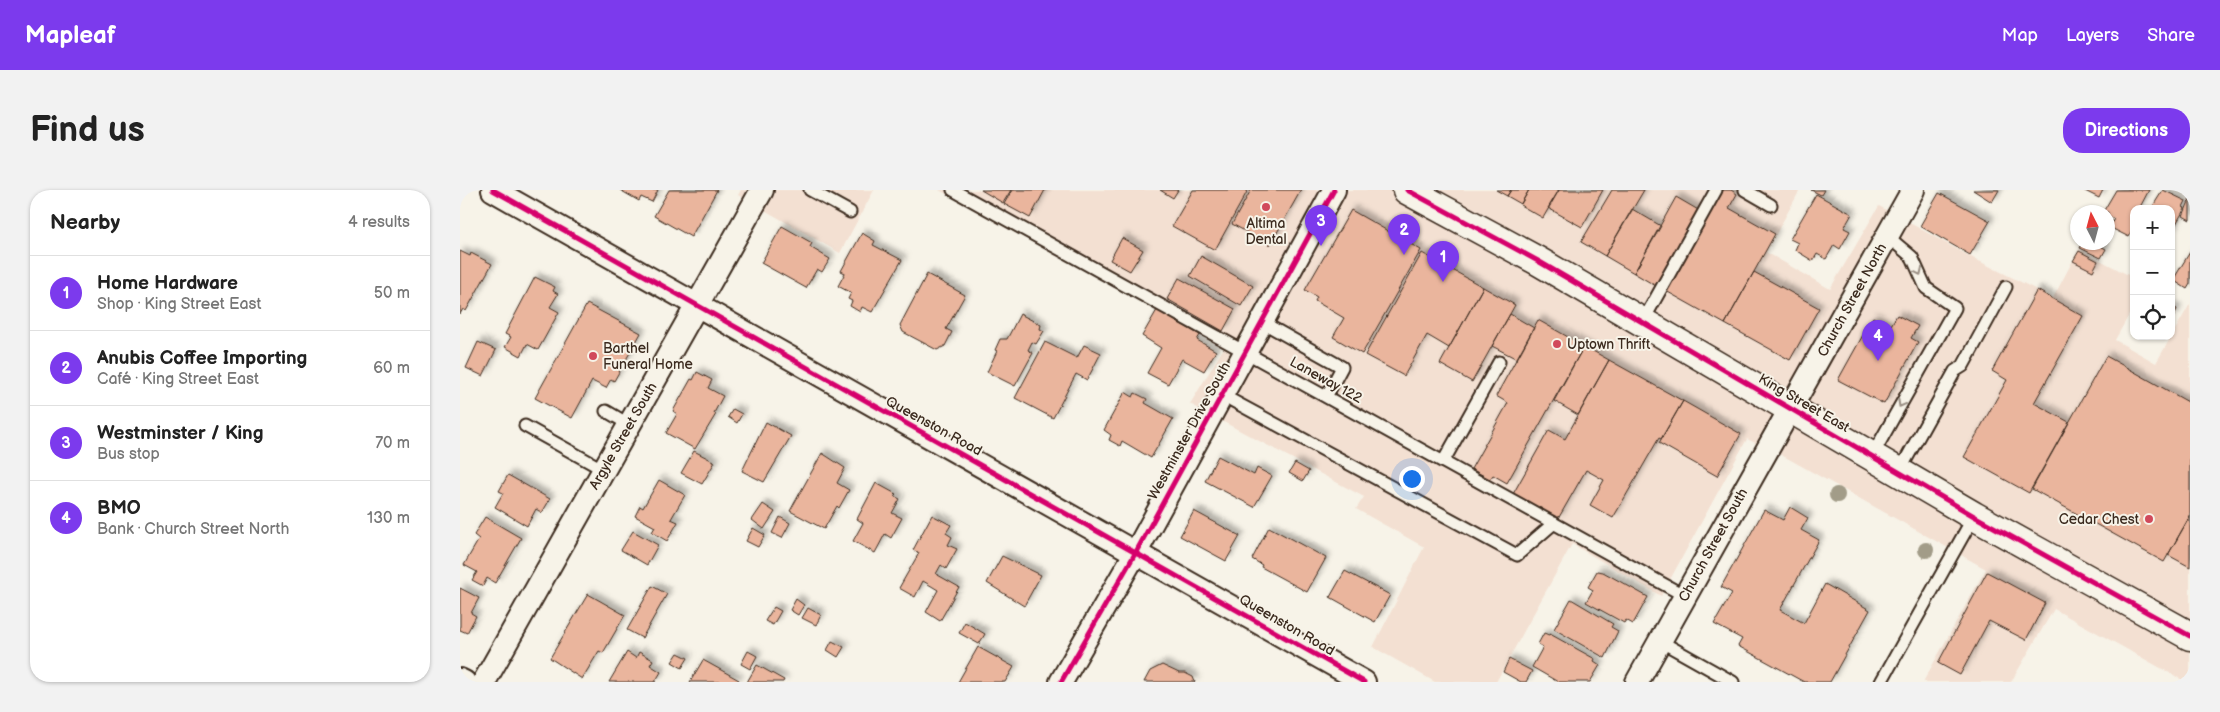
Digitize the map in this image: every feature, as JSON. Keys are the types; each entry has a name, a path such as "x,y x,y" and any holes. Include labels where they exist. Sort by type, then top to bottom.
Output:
{"main road":[{"name":"King Street East","path":"1407,190 1538,261 1974,516 2190,636"}],"street":[{"name":"Queenston Road","path":"493,190 1364,682"},
{"name":"Argyle Street South","path":"484,682 762,190"},
{"name":"Westminster Drive South","path":"1061,682 1136,552 1334,190"},
{"name":"Church Street North","path":"1792,409 1913,190"},
{"name":"Church Street South","path":"1637,682 1792,409"},
{"path":"460,680 464,682"}],"lane":[{"path":"810,190 850,212"},
{"name":"Laneway 122","path":"953,190 1685,596"},
{"path":"1642,323 1716,190"},
{"path":"1745,190 1770,204"},
{"path":"1872,456 1955,308 1926,288 1912,257 1888,236"},
{"path":"1898,472 1955,371 1963,366 2006,287"},
{"path":"1262,322 1342,366 1326,397"},
{"path":"1443,462 1499,362"},
{"path":"1222,395 1517,555 1554,524"},
{"path":"606,411 630,425"},
{"path":"525,426 604,470"},
{"path":"1882,682 1974,516"},
{"path":"1660,640 1734,682"}],"shaded area":[{"path":"741,190 874,190 840,253 738,195"},
{"path":"939,190 1800,190 1766,252 1830,289 1879,206 1973,258 2053,298 2078,250 2081,250 2130,276 2130,313 2115,340 2156,363 2169,340 2175,340 2175,330 2190,304 2190,676 2186,682 2054,609 2011,682 1923,682 1986,569 1787,458 1747,439 1661,596 1572,544 1496,682 1435,682 1373,647 1424,547 1356,509 1364,497 1190,404 1227,343"}],"building":[{"path":"620,190 658,190 652,202 641,197 639,201"},
{"path":"669,190 717,190 691,237 654,216"},
{"path":"981,190 1011,190 1003,203"},
{"path":"1012,190 1045,190 1030,218 1004,204"},
{"path":"1160,190 1178,190 1173,198"},
{"path":"1193,190 1248,190 1215,250 1172,226"},
{"name":"Altima Dental","path":"1251,190 1301,190 1270,245 1232,224"},
{"path":"1496,190 1511,190 1507,196"},
{"path":"1511,190 1529,190 1521,204 1507,196"},
{"path":"1529,190 1559,190 1543,218 1520,205"},
{"path":"1559,190 1603,190 1582,227 1548,208"},
{"path":"1612,190 1644,190 1605,256 1581,242"},
{"path":"1723,190 1731,190 1737,194 1729,208 1775,234 1725,324 1666,291"},
{"path":"1811,190 1824,190 1821,195"},
{"path":"1973,190 1999,190 1992,202"},
{"path":"2083,190 2103,190 2099,198"},
{"path":"2116,190 2149,190 2141,205 2130,205 2129,237 2115,230 2115,205 2107,205"},
{"path":"2163,190 2186,201 2183,207 2185,208 2175,226 2175,205 2154,205"},
{"path":"1939,193 1990,221 1970,255 1920,226"},
{"path":"1816,194 1852,214 1844,228 1850,231 1840,249 1834,245 1826,259 1817,254 1813,261 1795,250 1798,243 1790,239"},
{"path":"1676,197 1700,211 1656,286 1634,273"},
{"path":"2190,199 2190,220 2183,216"},
{"path":"1632,209 1661,226 1634,273 1605,256"},
{"path":"1351,210 1421,250 1362,354 1333,337 1344,318 1315,301 1317,297 1305,290"},
{"path":"782,226 812,243 810,247 830,259 822,272 817,269 806,288 761,263"},
{"path":"862,233 875,241 873,245 902,260 872,312 862,307 860,312 850,306 852,301 848,299 851,293 838,286 845,273 841,271"},
{"path":"1122,238 1143,250 1130,271 1110,260"},
{"path":"2084,250 2105,250 2101,258"},
{"path":"460,251 470,256 471,253 492,264 466,311 463,309 460,314"},
{"path":"2079,251 2098,261 2093,271 2073,261"},
{"path":"2190,252 2190,284 2187,289 2175,281 2175,277"},
{"path":"1422,253 1483,287 1449,348 1427,335 1404,376 1365,355"},
{"path":"1201,256 1253,286 1241,306 1190,276"},
{"path":"1754,272 1819,308 1790,360 1725,324"},
{"path":"927,274 965,295 946,329 952,332 945,346 937,350 903,332 900,325"},
{"path":"535,277 555,287 553,291 558,294 550,307 559,312 538,350 527,344 521,356 505,347 511,337 505,334"},
{"path":"1179,278 1235,309 1223,331 1167,299"},
{"path":"1483,287 1515,305 1472,382 1440,364"},
{"path":"2037,290 2083,316 2034,403 2069,422 2029,493 1964,457 2007,380 1992,371"},
{"name":"Barthel Funeral Home","path":"587,304 641,333 614,381 611,379 606,388 592,381 572,418 535,398"},
{"path":"1157,310 1200,335 1197,340 1216,351 1204,371 1182,359 1168,384 1147,373 1161,348 1142,336"},
{"path":"1020,314 1041,325 1040,329 1044,331 1036,344 1032,342 1028,350 1033,353 1015,386 987,372 997,351 995,350 1000,339 1007,339"},
{"path":"1510,314 1534,328 1517,359 1492,346"},
{"path":"1897,315 1918,326 1911,338 1918,342 1884,404 1838,380 1873,317 1890,327"},
{"path":"1538,320 1584,346 1507,483 1493,475 1490,479 1471,469 1508,403 1496,396"},
{"path":"478,342 496,350 483,376 466,368"},
{"path":"1045,342 1077,358 1084,345 1101,353 1087,380 1076,374 1053,418 1015,398"},
{"path":"1584,346 1609,360 1578,415 1554,401"},
{"path":"2106,356 2190,403 2190,516 2164,562 2032,489"},
{"path":"1609,360 1683,401 1661,439 1659,438 1613,518 1590,505 1604,480 1586,470 1558,519 1513,494 1549,430 1565,439"},
{"path":"697,372 712,380 708,388 723,396 714,413 716,414 695,449 666,433 677,414 673,411"},
{"path":"1125,392 1133,397 1135,393 1147,399 1145,403 1173,419 1151,458 1122,441 1120,446 1109,440 1111,435 1104,430"},
{"path":"1683,401 1741,434 1717,476 1659,443"},
{"path":"733,409 742,414 737,423 728,417"},
{"path":"766,422 791,436 764,482 742,471"},
{"path":"694,451 715,462 702,484 681,473"},
{"path":"822,453 845,468 837,483 849,490 824,529 790,511"},
{"path":"1218,456 1254,475 1257,468 1272,476 1254,507 1205,481"},
{"path":"1295,463 1309,471 1303,481 1289,473"},
{"path":"508,475 550,499 542,513 536,509 527,526 495,507 503,493 499,491"},
{"path":"659,480 685,495 671,519 678,522 667,541 652,532 655,527 635,516 640,506 643,508"},
{"path":"876,483 896,494 894,496 900,499 892,513 902,518 891,538 885,534 875,553 853,541 863,523 857,519"},
{"path":"763,504 775,512 764,529 752,520"},
{"path":"1790,507 1808,518 1801,530 1819,540 1780,610 1804,623 1825,584 1870,610 1830,682 1804,682 1738,646 1742,639 1714,624 1732,593 1721,587 1764,510 1783,520"},
{"path":"1194,511 1240,536 1226,561 1180,536"},
{"path":"932,515 951,525 946,533 952,537 948,545 957,549 946,569 941,565 936,574 959,587 940,621 926,612 938,590 923,581 915,597 899,588 919,553 913,550"},
{"path":"2190,516 2190,567 2168,555"},
{"path":"485,517 521,538 495,583 487,578 483,586 472,580 477,572 464,565 479,539 474,535"},
{"path":"780,517 790,523 782,538 772,533"},
{"path":"1269,527 1326,558 1307,592 1261,567 1262,565 1252,559"},
{"path":"753,528 765,535 758,547 746,541"},
{"path":"633,531 658,545 647,565 621,550"},
{"path":"1002,556 1041,575 1024,606 987,583"},
{"path":"1345,571 1390,595 1375,622 1330,597"},
{"path":"1597,571 1603,572 1648,597 1633,624 1626,620 1624,623 1586,602 1593,590 1588,587"},
{"path":"1987,572 2045,603 2026,640 1989,621 1960,675 1938,663"},
{"path":"652,586 667,594 642,638 627,630"},
{"path":"460,588 479,598 471,613 476,616 467,633 460,630"},
{"path":"588,594 625,615 603,653 599,651 582,679 550,658"},
{"path":"796,599 804,605 798,615 790,610"},
{"path":"1571,599 1613,624 1611,627 1618,631 1605,658 1554,629"},
{"path":"774,607 781,611 773,625 765,621"},
{"path":"808,608 821,615 816,625 802,618"},
{"path":"965,622 985,634 979,644 959,633"},
{"path":"1544,633 1550,634 1595,659 1594,661 1600,665 1590,682 1558,682 1532,667 1543,647 1538,644"},
{"path":"832,641 844,647 838,657 827,650"},
{"path":"978,647 1014,667 1005,682 958,682"},
{"path":"748,651 757,656 750,669 741,664"},
{"path":"627,652 636,658 639,652 653,660 650,665 661,672 655,682 609,682"},
{"path":"678,653 688,658 682,668 672,662"},
{"path":"1509,659 1532,671 1526,682 1521,682 1503,672"},
{"path":"703,660 739,680 738,682 690,682"},
{"path":"757,665 784,680 783,682 747,682"},
{"path":"1162,665 1193,677 1195,682 1144,682 1150,671"}],"cycle path":[{"path":"493,190 1364,682"},
{"path":"1061,682 1136,552 1334,190"},
{"path":"1407,190 1538,261 1974,516 2190,636"}],"place":[{"name":"Altima Dental","path":"1266,207"},
{"name":"Westminster / King","path":"1321,246"},
{"name":"Anubis Coffee Importing","path":"1404,255"},
{"name":"Home Hardware","path":"1443,282"},
{"name":"Uptown Thrift","path":"1557,344"},
{"name":"Barthel Funeral Home","path":"593,356"},
{"name":"BMO","path":"1878,361"},
{"name":"Cedar Chest","path":"2149,519"}]}
